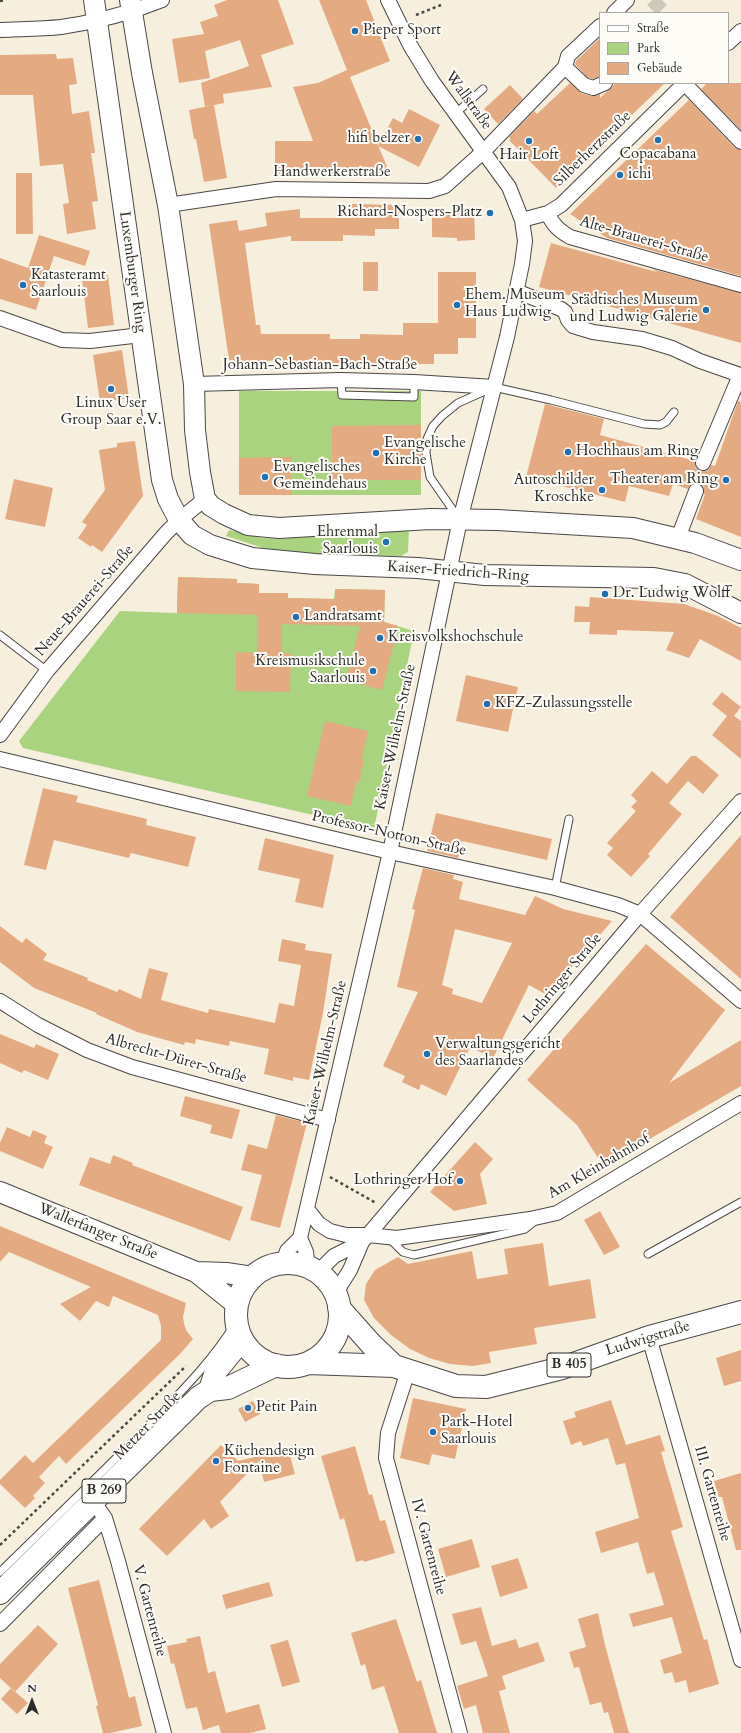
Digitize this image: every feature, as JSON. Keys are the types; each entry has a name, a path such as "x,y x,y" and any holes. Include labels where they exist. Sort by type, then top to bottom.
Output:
{"main road":[{"path":"210,1390 216,1371 238,1322 242,1290 253,1277 270,1266 282,1263 295,1264 313,1269 327,1281 337,1301 338,1327 334,1339 323,1353 308,1363 296,1366 276,1365 262,1360 252,1353 238,1322"},
{"name":"Ludwigstraße","path":"337,1301 357,1328 401,1368"},
{"name":"Ludwigstraße","path":"308,1363 343,1363 401,1368 456,1386 486,1387 562,1368 649,1337 741,1312"},
{"name":"Metzer Straße","path":"0,1594 100,1509 190,1405 210,1390 228,1388 276,1365"}],"street":[{"name":"Luxemburger Ring","path":"94,0 162,480 168,499 179,520"},
{"path":"0,30 60,27 96,20 131,6 162,0"},
{"name":"Wallstraße","path":"388,0 410,45 432,81 509,186 522,220"},
{"path":"615,12 627,0"},
{"path":"131,6 142,73 168,205 194,384 195,430 204,499 224,514 248,525 271,527 430,520 496,520 633,528 695,542 741,560"},
{"name":"Handwerkerstraße","path":"168,205 276,189 429,191 445,186 484,151 565,67 568,56 599,27"},
{"path":"729,42 741,31"},
{"path":"565,67 584,85 593,88 603,84"},
{"path":"681,85 741,142"},
{"name":"Silberherzstraße","path":"522,220 548,213 561,205 681,85"},
{"name":"Alte-Brauerei-Straße","path":"548,213 550,219 559,231 570,237 741,285"},
{"name":"Kaiser-Wilhelm-Straße","path":"300,1238 390,852 448,571 494,387 522,264 525,241 522,220"},
{"path":"516,291 561,309 565,312 568,320 573,326 593,332 642,339 672,348 740,375 703,463"},
{"path":"0,318 62,340 90,341 141,334"},
{"name":"Johann-Sebastian-Bach-Straße","path":"194,384 341,380 414,382 494,387"},
{"path":"678,538 696,491"},
{"name":"Neue-Brauerei-Straße","path":"0,735 47,671 179,520 204,499"},
{"name":"Kaiser-Friedrich-Ring","path":"179,520 192,535 204,542 252,558 315,564 408,568 484,575 654,578 685,584 741,613"},
{"name":"Professor-Notton-Straße","path":"0,759 390,852 555,888 618,905 640,914 741,1001"},
{"name":"Lothringer Straße","path":"337,1301 365,1238 640,914 741,801"},
{"name":"Albrecht-Dürer-Straße","path":"0,1001 38,1025 73,1043 132,1067 328,1120"},
{"name":"Am Kleinbahnhof","path":"365,1238 397,1238 540,1217 557,1213 741,1104"},
{"name":"Wallerfanger Straße","path":"0,1192 196,1272 226,1273 253,1277"},
{"path":"306,1209 320,1224 330,1231 365,1238"},
{"path":"282,1263 287,1251 300,1238 313,1269"},
{"name":"Lothringer Straße","path":"313,1269 365,1238"},
{"name":"Wallerfanger Straße","path":"196,1272 238,1322"},
{"name":"III. Gartenreihe","path":"649,1337 741,1660"},
{"name":"IV. Gartenreihe","path":"401,1368 388,1433 386,1458 460,1733"},
{"name":"Metzer Straße","path":"0,1624 100,1509"},
{"name":"V. Gartenreihe","path":"100,1509 118,1561 164,1733"}],"lane":[{"path":"456,113 483,89"},
{"path":"460,520 430,477 426,453 427,439 433,426 450,408 494,387 644,424 660,425 666,422 674,412"},
{"path":"0,635 47,671"},
{"path":"555,888 569,819"},
{"path":"648,1254 741,1202"},
{"path":"388,1237 403,1252 414,1255 525,1229 540,1217"},
{"name":"Metzer Straße","path":"0,1572 120,1455 193,1379 238,1322"}],"path":[{"path":"0,1 6,0"},
{"path":"416,16 441,5"},
{"path":"316,1169 388,1211"},
{"path":"0,1545 188,1364"}],"green space":[{"path":"239,391 421,391 421,495 239,495"},
{"path":"409,528 408,552 401,556 309,554 263,548 226,536 229,530 261,538 284,539 346,530"},
{"path":"178,577 237,579 237,583 259,584 259,593 288,593 288,598 334,599 335,589 385,590 384,622 414,631 374,829 23,748 19,741 120,611 177,613"}],"building":[{"path":"227,0 278,0 294,44 261,55 272,87 223,94 224,103 205,107 201,83 249,66 240,40 205,51 210,78 179,83 172,39 204,34 200,22 218,16 214,5"},
{"path":"319,0 366,0 390,61 350,77 390,174 275,174 275,141 313,141 293,87 318,83 347,70"},
{"path":"599,39 599,76 593,79 588,78 575,64 576,61"},
{"path":"56,54 57,59 73,58 77,84 69,85 72,114 89,111 95,153 91,153 98,201 92,202 96,229 67,234 63,204 69,203 63,164 40,166 33,95 0,95 0,55"},
{"path":"570,83 581,93 591,96 600,94 600,98 615,84 664,84 556,188 509,140 511,139 509,137 534,111 537,114"},
{"path":"741,83 741,130 701,89 706,84"},
{"path":"510,85 523,99 498,124 484,109"},
{"path":"689,100 735,148 741,150 741,276 607,238 570,214"},
{"path":"214,105 227,178 204,182 189,110"},
{"path":"409,109 440,125 419,167 378,146 393,118 402,123"},
{"path":"16,173 32,173 33,234 16,234"},
{"path":"351,204 399,205 399,229 375,229 375,236 343,235 343,241 291,241 291,236 245,243 256,325 260,325 261,334 330,334 330,339 360,339 360,334 403,335 403,323 438,323 438,272 476,272 476,338 458,338 458,354 434,354 434,364 389,364 389,366 281,366 281,359 230,367 209,224 237,220 239,231 267,226 265,213 300,209 300,218 351,218"},
{"path":"474,209 475,240 457,241 457,238 432,237 432,211"},
{"path":"39,235 90,251 85,266 54,256 36,310 0,299 0,258 28,268"},
{"path":"551,243 741,293 741,343 539,287"},
{"path":"363,262 378,262 378,291 363,291"},
{"path":"108,275 114,325 88,328 82,279"},
{"path":"122,350 129,398 100,402 93,355"},
{"path":"738,401 741,402 741,537 696,519 705,494 703,486 699,483 691,484 688,489 673,484 669,496 629,486 625,502 526,477 545,404 604,419 600,435 695,461 696,468 704,471 708,470 711,465 715,466"},
{"name":"Evangelische Kirche","path":"421,425 421,480 332,480 332,426"},
{"path":"135,441 143,496 102,552 92,545 91,547 78,538 87,525 82,522 105,490 99,450 117,447 117,443"},
{"name":"Evangelisches Gemeindehaus","path":"291,457 291,495 239,495 239,458"},
{"path":"14,479 53,488 45,527 5,519"},
{"path":"178,577 237,579 237,583 259,584 259,593 288,593 287,598 335,599 335,589 385,590 384,622 398,626 382,690 346,680 360,626 282,624 282,653 291,653 290,692 236,691 236,652 257,653 258,615 177,613"},
{"path":"590,597 684,604 718,616 741,628 741,661 700,639 689,658 666,650 674,632 617,630 617,635 589,634 590,622 574,622 575,606 589,607"},
{"name":"KFZ-Zulassungsstelle","path":"466,675 518,687 508,732 456,721"},
{"path":"722,692 741,707 734,716 741,721 741,759 712,735 727,716 712,704"},
{"path":"325,721 368,731 359,783 356,782 351,806 307,796"},
{"path":"691,756 696,756 719,775 703,794 688,781 669,803 682,814 648,854 650,856 631,877 607,855 613,848 607,843 636,811 631,807 637,801 631,795 652,771 667,784"},
{"path":"43,788 78,796 76,802 147,819 146,825 196,837 188,867 131,853 129,858 54,840 46,870 24,865"},
{"path":"436,813 552,839 547,860 462,841 458,858 427,851"},
{"path":"741,835 741,979 670,917"},
{"path":"265,838 334,855 323,908 295,902 300,879 258,870"},
{"path":"423,868 454,875 453,879 463,882 459,899 525,915 535,896 563,909 612,921 547,995 529,985 493,1058 470,1047 446,1096 421,1084 419,1090 402,1082 405,1076 383,1066 418,992 397,987 415,910 412,909","holes":["455,929 512,943 482,1003 452,994 453,989 442,985"]},
{"path":"0,926 22,943 26,938 47,954 43,960 88,978 87,980 117,992 119,989 141,999 149,968 168,973 161,1000 208,1013 209,1009 275,1023 279,1003 294,1006 301,965 278,961 282,939 306,944 305,950 332,954 323,1013 309,1080 293,1077 293,1081 264,1074 269,1049 230,1041 229,1046 196,1039 195,1044 185,1042 184,1045 137,1032 96,1014 97,1013 34,988 0,962"},
{"path":"646,944 725,1010 669,1083 741,1040 741,1086 603,1166 577,1125 527,1080"},
{"path":"0,1034 34,1048 36,1044 59,1054 48,1080 24,1070 22,1073 0,1063"},
{"path":"185,1096 240,1110 232,1139 210,1133 212,1125 180,1116"},
{"path":"276,1115 307,1123 280,1228 250,1220 262,1175 241,1170 248,1144 267,1149"},
{"path":"7,1127 30,1137 33,1130 47,1136 44,1143 53,1147 43,1169 0,1151 0,1143"},
{"path":"475,1142 493,1159 480,1174 487,1204 454,1211 430,1192"},
{"path":"113,1155 133,1163 132,1165 243,1207 230,1241 79,1185 90,1157 110,1164"},
{"path":"600,1211 620,1247 604,1255 584,1220"},
{"path":"0,1226 186,1303 183,1317 184,1323 186,1330 193,1339 180,1354 66,1464 59,1456 39,1477 45,1483 33,1496 35,1498 25,1508 0,1484 0,1480 25,1455 33,1463 161,1340 161,1326 158,1315 113,1296 109,1307 96,1301 80,1321 60,1304 91,1287 9,1252 0,1262"},
{"path":"543,1243 549,1286 590,1279 596,1318 534,1328 537,1344 489,1352 491,1363 473,1366 450,1364 429,1358 410,1349 391,1335 374,1318 364,1300 366,1284 375,1270 398,1257 408,1264 472,1251 477,1279 508,1274 504,1249"},
{"path":"741,1350 741,1381 724,1386 716,1358"},
{"name":"Park-Hotel Saarlouis","path":"413,1398 466,1409 455,1459 432,1454 429,1465 400,1458"},
{"path":"611,1400 626,1445 660,1435 665,1451 661,1452 683,1527 671,1531 704,1640 707,1639 719,1684 689,1693 686,1680 675,1683 672,1672 664,1674 660,1660 682,1653 672,1617 633,1627 629,1614 664,1605 654,1572 647,1574 638,1542 601,1553 595,1532 639,1518 625,1463 616,1465 608,1438 583,1446 581,1441 571,1445 563,1421 576,1417 574,1412"},
{"path":"253,1401 260,1414 245,1422 238,1409"},
{"path":"221,1445 238,1461 288,1449 295,1474 264,1482 259,1461 220,1502 229,1516 211,1529 204,1519 167,1556 139,1529"},
{"path":"355,1446 369,1495 372,1494 380,1521 385,1520 395,1553 364,1562 363,1560 356,1562 344,1518 340,1520 321,1456"},
{"path":"741,1473 741,1550 736,1550 722,1497 719,1497 714,1481"},
{"path":"472,1539 480,1567 446,1577 438,1549"},
{"path":"518,1558 528,1588 500,1597 491,1566"},
{"path":"99,1580 129,1698 135,1696 142,1726 110,1733 103,1733 96,1706 98,1705 68,1588"},
{"path":"269,1582 273,1596 226,1609 222,1595"},
{"path":"481,1607 492,1646 516,1639 519,1648 538,1642 545,1661 502,1676 506,1689 499,1691 510,1733 483,1733 476,1705 464,1709 457,1686 488,1676 476,1641 461,1645 452,1614"},
{"path":"598,1613 605,1645 629,1733 614,1733 608,1712 604,1713 601,1702 590,1705 579,1667 574,1668 569,1652 586,1647 578,1619"},
{"path":"396,1619 417,1682 421,1680 437,1733 399,1733 384,1686 372,1690 365,1664 361,1666 351,1633"},
{"path":"38,1625 58,1644 15,1692 0,1678 0,1664"},
{"path":"200,1636 208,1673 215,1671 226,1713 259,1704 266,1729 250,1733 221,1733 219,1725 203,1730 197,1707 186,1709 174,1663 171,1664 167,1646 187,1642 186,1639"},
{"path":"288,1640 300,1682 282,1687 270,1645"},
{"path":"11,1688 28,1703 17,1714 1,1699"}],"tunnel":[{"path":"652,0 664,12"},
{"path":"696,491 703,463"}],"place":[{"name":"Pieper Sport","path":"355,31"},
{"name":"hifi belzer","path":"418,139"},
{"name":"Copacabana","path":"658,140"},
{"name":"Hair Loft","path":"529,141"},
{"name":"ichi","path":"620,175"},
{"name":"Richard-Nospers-Platz","path":"490,213"},
{"name":"Katasteramt Saarlouis","path":"23,285"},
{"name":"Ehem. Museum Haus Ludwig","path":"457,305"},
{"name":"Städtisches Museum und Ludwig Galerie","path":"706,310"},
{"name":"Linux User Group Saar e.V.","path":"111,389"},
{"name":"Hochhaus am Ring","path":"568,452"},
{"name":"Evangelische Kirche","path":"376,453"},
{"name":"Evangelisches Gemeindehaus","path":"265,477"},
{"name":"Theater am Ring","path":"726,480"},
{"name":"Autoschilder Kroschke","path":"602,490"},
{"name":"Ehrenmal Saarlouis","path":"386,542"},
{"name":"Dr. Ludwig Wolff","path":"605,594"},
{"name":"Landratsamt","path":"296,617"},
{"name":"Kreisvolkshochschule","path":"380,638"},
{"name":"Kreismusikschule Saarlouis","path":"373,671"},
{"name":"KFZ-Zulassungsstelle","path":"487,704"},
{"name":"Verwaltungsgericht des Saarlandes","path":"427,1054"},
{"name":"Lothringer Hof","path":"460,1181"},
{"name":"Petit Pain","path":"248,1408"},
{"name":"Park-Hotel Saarlouis","path":"433,1432"},
{"name":"Küchendesign Fontaine","path":"216,1461"}]}
